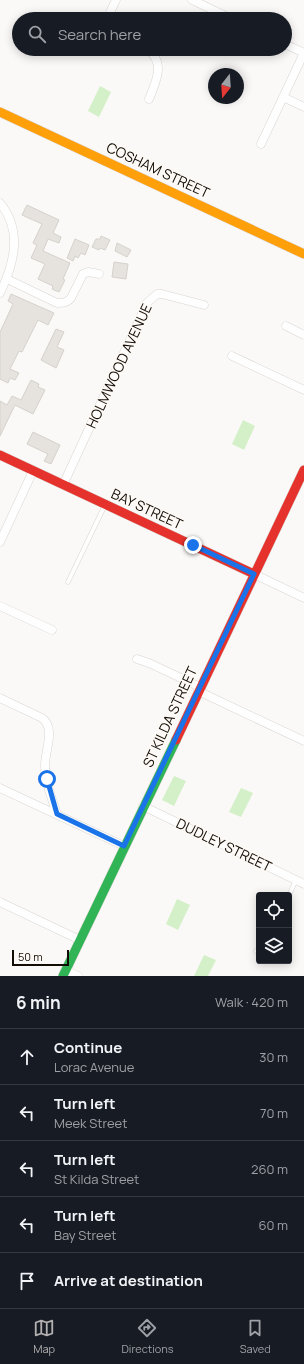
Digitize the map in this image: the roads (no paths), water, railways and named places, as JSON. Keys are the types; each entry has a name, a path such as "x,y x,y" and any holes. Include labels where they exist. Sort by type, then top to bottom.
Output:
{"street":[{"path":"110,12 116,0"},
{"path":"192,0 217,12"},
{"path":"261,144 304,53 292,47"},
{"path":"149,99 157,82 158,67 154,56"},
{"path":"283,97 304,107"},
{"name":"COSHAM STREET","path":"0,112 304,254"},
{"path":"0,203 5,209 11,223 15,250 0,294"},
{"path":"4,282 57,303 62,303 71,298 83,274 88,272 99,274"},
{"name":"HOLMWOOD AVENUE","path":"63,484 147,303 157,294 162,294 204,305"},
{"path":"286,326 304,335"},
{"path":"232,356 304,390"},
{"name":"BAY STREET","path":"0,455 304,598"},
{"name":"ST KILDA STREET","path":"64,973 304,470"},
{"path":"0,542 33,471"},
{"path":"0,606 52,630"},
{"path":"137,659 149,663 304,742"},
{"path":"0,698 46,721 49,733 45,765 47,779 57,814"},
{"path":"0,788 124,846"},
{"name":"DUDLEY STREET","path":"143,806 304,884"},
{"path":"0,902 80,940"},
{"path":"64,973 78,976"}],"lane":[{"path":"68,582 105,504"},
{"path":"290,892 296,880"}]}
